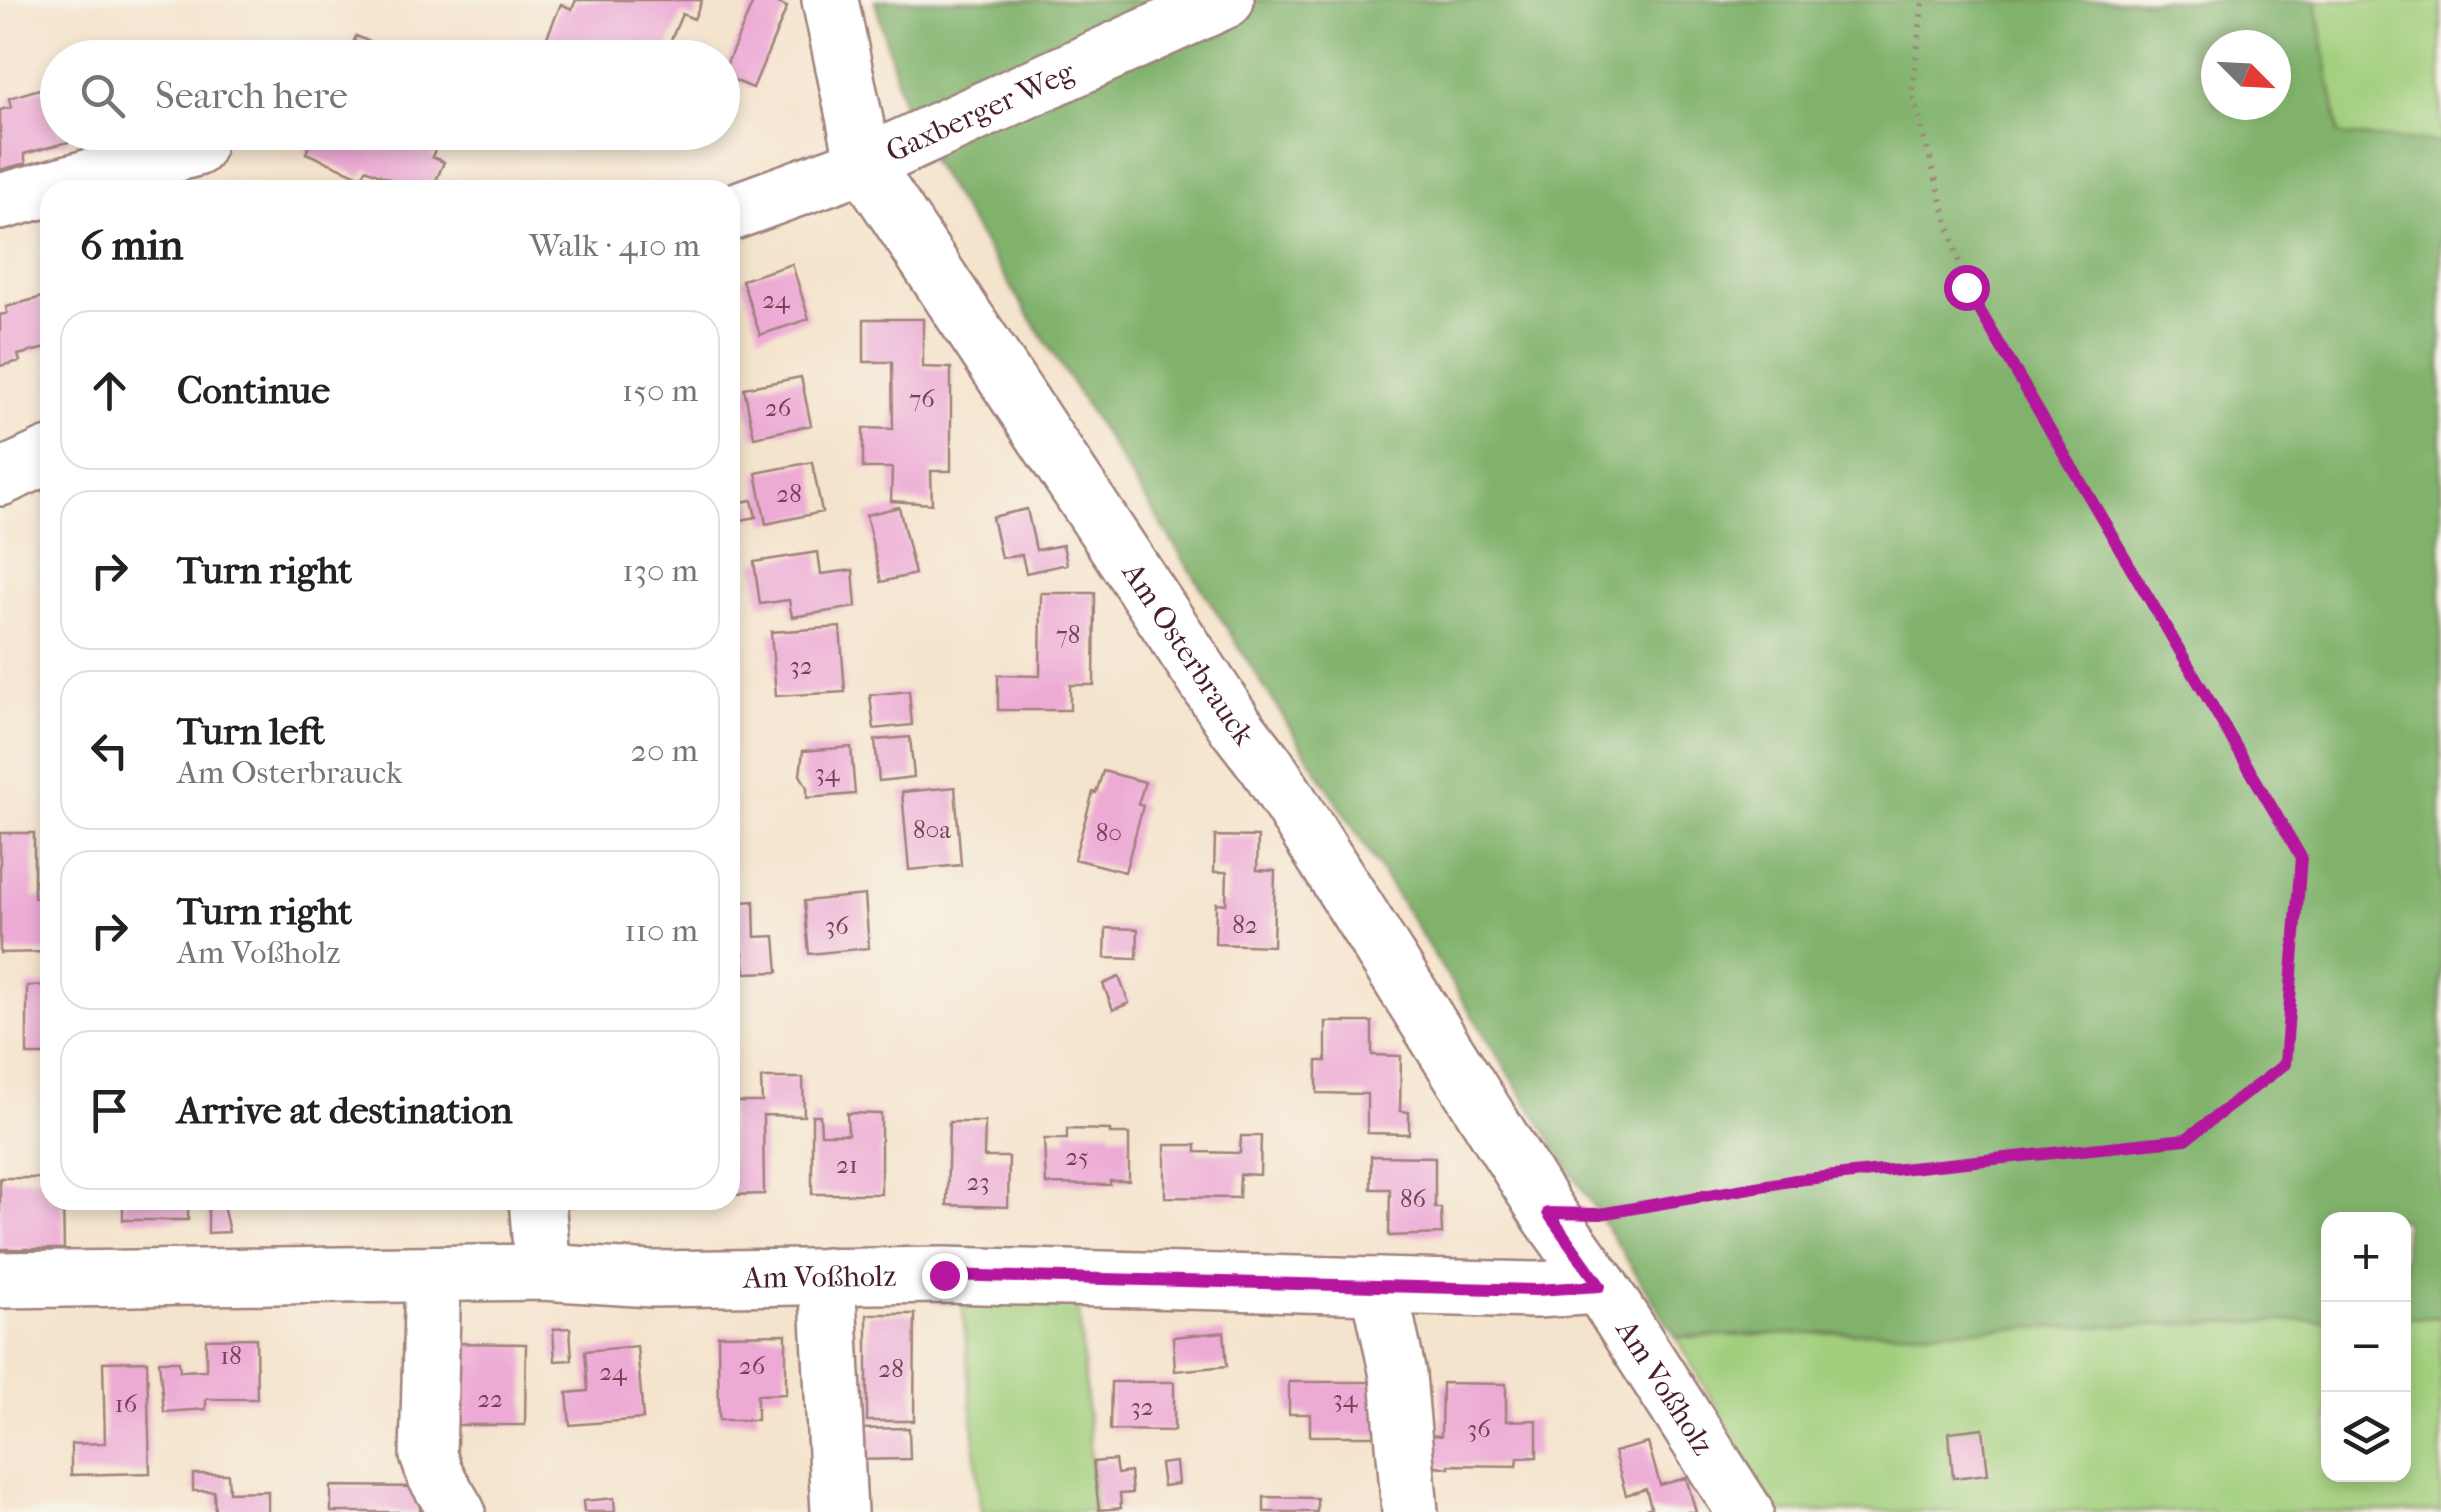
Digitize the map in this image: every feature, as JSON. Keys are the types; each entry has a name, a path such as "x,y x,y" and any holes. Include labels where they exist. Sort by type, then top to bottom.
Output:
{"street":[{"name":"Am Osterbrauck","path":"830,0 864,164 1236,726 1267,766 1548,1213 1600,1286"},
{"name":"Gaxberger Weg","path":"740,209 864,164 1226,0"},
{"path":"80,180 189,150"},
{"path":"0,202 40,191"},
{"path":"0,478 40,460"},
{"path":"538,1210 543,1272"},
{"name":"Am Voßholz","path":"0,1280 543,1272 652,1279 944,1275 1536,1290 1600,1286 1745,1512"},
{"path":"433,1274 428,1455 456,1512"},
{"path":"827,1276 839,1512"},
{"path":"1378,1286 1398,1375 1410,1512"}],"path":[{"path":"1548,1213 1600,1214 1796,1180 2186,1139 2285,1064 2301,857 1966,287 1912,94 1923,0"}],"green space":[{"path":"875,0 2316,0 2339,135 2441,143 2441,1317 2411,1318 2411,1212 2321,1212 2321,1320 1676,1337 909,126"},
{"path":"2316,0 2441,0 2441,143 2339,136"},
{"path":"962,1299 1078,1300 1095,1512 981,1512"},
{"path":"2441,1317 2441,1512 1776,1512 1676,1337 2321,1320 2321,1482 2411,1482 2411,1318"}],"building":[{"path":"576,0 702,0 694,19 682,14 671,40 546,40 561,4 572,9"},
{"path":"754,0 772,0 787,7 753,88 740,83 740,40 737,40"},
{"path":"40,89 40,150 24,154 26,163 0,170 0,110 11,107 9,98"},
{"path":"435,150 432,157 444,162 436,180 392,180 366,169 362,177 306,153"},
{"path":"792,264 809,319 760,335 742,280"},
{"path":"40,298 40,350 18,355 20,361 0,366 0,315 7,313 6,307"},
{"path":"864,319 923,319 923,367 951,368 951,471 931,471 932,504 891,501 892,468 863,468 863,428 893,429 892,362 864,362"},
{"path":"801,377 811,425 754,437 744,388"},
{"path":"812,462 822,512 766,524 756,473"},
{"path":"752,500 756,517 740,520 740,502"},
{"path":"899,507 915,574 881,582 866,515"},
{"path":"1027,509 1036,550 1063,545 1067,564 1026,573 1022,555 1001,558 992,517"},
{"path":"818,552 821,574 853,570 856,607 792,617 789,600 760,604 754,562"},
{"path":"1041,593 1095,593 1094,685 1070,685 1070,710 998,710 998,675 1040,676"},
{"path":"840,627 845,692 776,696 771,632"},
{"path":"909,691 912,725 874,729 870,695"},
{"path":"910,737 914,777 879,781 875,740"},
{"path":"851,747 855,794 807,798 807,787 800,775 803,751"},
{"path":"1103,771 1145,782 1138,804 1143,806 1125,872 1074,859"},
{"path":"955,787 961,865 909,870 902,792"},
{"path":"0,833 34,833 34,898 40,898 40,952 0,953"},
{"path":"1215,836 1258,837 1257,870 1275,871 1273,946 1215,944 1216,903 1226,904 1227,872 1214,872"},
{"path":"865,895 869,948 809,954 804,901"},
{"path":"754,901 755,937 775,936 778,972 745,973 740,952 740,902"},
{"path":"1106,928 1138,929 1137,959 1105,958"},
{"path":"1119,977 1129,1003 1113,1010 1103,984"},
{"path":"40,985 40,1055 27,1055 27,986"},
{"path":"1326,1022 1372,1022 1372,1055 1401,1056 1400,1111 1409,1112 1409,1134 1367,1133 1367,1094 1317,1093 1317,1061 1326,1061"},
{"path":"761,1078 803,1078 804,1116 763,1115 764,1194 740,1195 740,1102 762,1102"},
{"path":"847,1113 881,1114 881,1194 812,1194 812,1115 820,1115 821,1134 848,1134"},
{"path":"949,1122 985,1122 984,1157 1009,1157 1008,1207 947,1205"},
{"path":"1067,1129 1129,1134 1129,1181 1110,1181 1110,1185 1046,1184 1044,1139 1067,1139"},
{"path":"1241,1136 1261,1136 1260,1175 1240,1174 1239,1198 1165,1197 1165,1145 1196,1145 1196,1152 1240,1153"},
{"path":"1371,1156 1435,1157 1435,1208 1441,1208 1442,1234 1389,1236 1390,1189 1371,1189"},
{"path":"0,1178 40,1178 40,1210 63,1210 64,1249 0,1249"},
{"path":"123,1210 188,1210 188,1220 123,1220"},
{"path":"208,1210 224,1210 229,1232 208,1233"},
{"path":"867,1314 915,1314 914,1421 867,1421"},
{"path":"570,1328 572,1360 555,1361 553,1329"},
{"path":"1224,1332 1227,1366 1175,1371 1173,1337"},
{"path":"786,1334 786,1394 757,1395 757,1420 719,1420 718,1335"},
{"path":"256,1338 257,1399 206,1399 206,1409 164,1412 159,1361 179,1361 180,1371 206,1370 206,1339"},
{"path":"455,1343 526,1344 525,1425 437,1425"},
{"path":"637,1346 643,1419 570,1425 567,1393 588,1391 585,1351"},
{"path":"147,1361 150,1473 71,1475 71,1444 105,1443 103,1362"},
{"path":"1111,1382 1174,1382 1174,1431 1110,1430"},
{"path":"1289,1382 1380,1382 1380,1436 1310,1436 1310,1414 1289,1414"},
{"path":"1442,1383 1506,1384 1506,1421 1537,1420 1537,1457 1518,1458 1517,1466 1430,1465 1430,1435 1441,1436"},
{"path":"909,1428 910,1459 852,1460 852,1429"},
{"path":"1983,1428 1988,1474 1953,1478 1949,1432"},
{"path":"1648,1443 1660,1485 1686,1478 1696,1512 1647,1512 1651,1507 1646,1489 1626,1495 1614,1452"},
{"path":"1115,1460 1117,1474 1130,1472 1132,1493 1120,1494 1121,1508 1099,1510 1093,1462"},
{"path":"1176,1462 1178,1484 1163,1486 1160,1464"},
{"path":"193,1474 228,1474 229,1492 268,1491 268,1512 215,1512 214,1491 193,1491"},
{"path":"331,1486 420,1487 420,1512 331,1512"},
{"path":"1264,1497 1317,1498 1317,1512 1264,1512"},
{"path":"614,1498 615,1512 584,1512 583,1501"}],"route":[{"path":"944,1275 1536,1290 1600,1286 1548,1213 1600,1214 1796,1180 2186,1139 2285,1064 2301,857 1966,287"}]}
